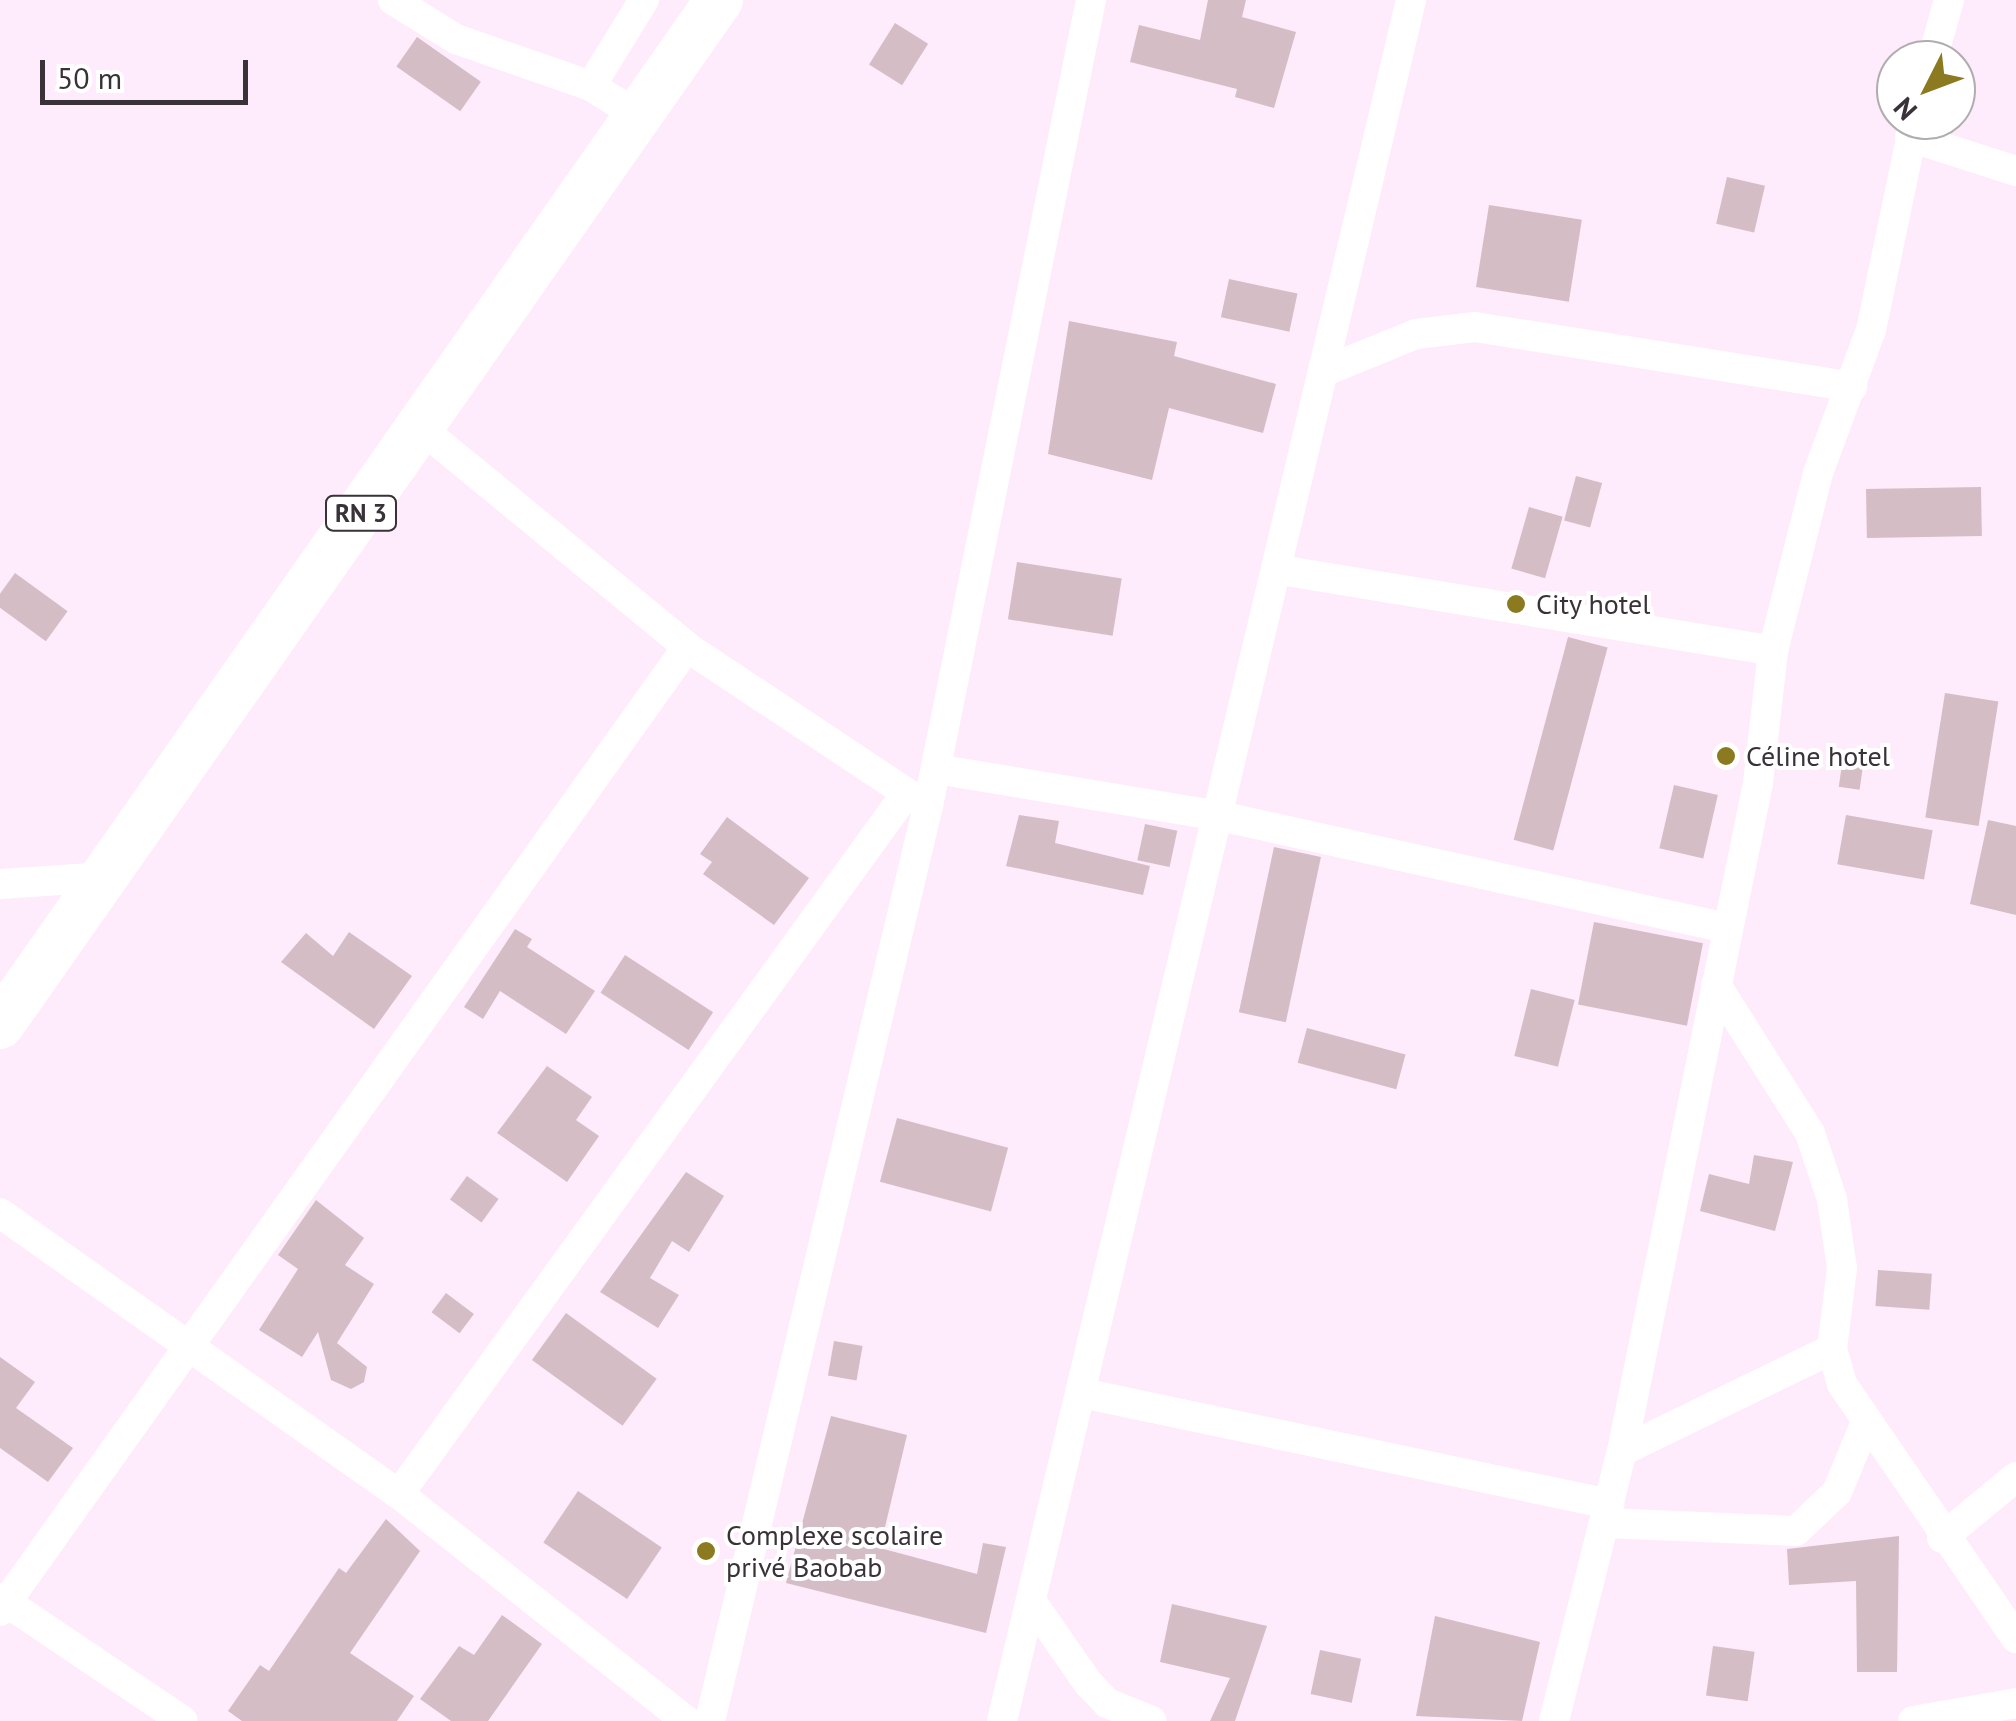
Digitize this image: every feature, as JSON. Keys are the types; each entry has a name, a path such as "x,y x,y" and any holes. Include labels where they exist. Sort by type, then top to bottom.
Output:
{"main road":[{"name":"RN 3","path":"0,1024 422,429 719,0"}],"street":[{"path":"393,0 456,39 592,86 640,117"},
{"path":"592,86 644,0"},
{"path":"399,1494 936,769 1091,0"},
{"path":"1002,1721 1280,570 1411,0"},
{"path":"1938,40 1949,0"},
{"path":"1554,1721 1622,1450 1758,783 1773,651 1818,473 1852,387 1909,140"},
{"path":"1942,140 2016,170"},
{"path":"1325,370 1416,334 1474,327 1852,387"},
{"path":"422,429 687,647 916,801"},
{"path":"1280,570 1773,651"},
{"path":"183,1721 2,1604 189,1348 687,647"},
{"path":"936,769 1220,816 1727,928"},
{"path":"710,1721 916,801"},
{"path":"0,884 106,876"},
{"path":"1716,986 1810,1133 1832,1199 1842,1268 1832,1348 1866,1422 1942,1538 2016,1638"},
{"path":"0,1212 399,1494 668,1715"},
{"path":"1622,1450 1832,1348"},
{"path":"1082,1393 1607,1513 1796,1531 1837,1492 1866,1422"},
{"path":"1942,1538 2016,1477"},
{"path":"1031,1601 1088,1684 1107,1702 1152,1721"},
{"path":"1913,1721 2016,1702"}],"building":[{"path":"1208,0 1246,0 1242,17 1296,32 1274,108 1235,97 1237,89 1130,62 1139,25 1200,40"},
{"path":"895,23 928,44 902,85 869,65"},
{"path":"417,37 481,82 460,111 396,66"},
{"path":"1727,177 1765,186 1754,233 1716,224"},
{"path":"1489,205 1582,220 1569,302 1476,287"},
{"path":"1229,279 1297,294 1289,332 1221,317"},
{"path":"1069,321 1177,342 1174,356 1276,384 1263,433 1169,408 1152,480 1048,454"},
{"path":"1576,476 1602,483 1590,527 1564,520"},
{"path":"1981,487 1982,536 1867,538 1866,489"},
{"path":"1529,507 1563,517 1545,578 1511,569"},
{"path":"1017,562 1122,579 1113,636 1008,619"},
{"path":"15,573 68,611 46,641 0,608 0,594"},
{"path":"1568,637 1608,648 1553,850 1514,840"},
{"path":"1945,693 1998,701 1979,826 1925,817"},
{"path":"1842,764 1863,767 1860,790 1839,787"},
{"path":"1674,785 1718,795 1703,858 1659,848"},
{"path":"1019,815 1059,821 1055,843 1150,866 1143,895 1006,866"},
{"path":"1846,815 1933,830 1924,880 1837,864"},
{"path":"727,817 809,878 774,925 703,874 712,862 700,854"},
{"path":"1988,820 2016,826 2016,915 1970,904"},
{"path":"1145,824 1177,831 1170,867 1137,860"},
{"path":"1274,847 1321,857 1286,1022 1239,1012"},
{"path":"1594,922 1703,943 1687,1026 1578,1004"},
{"path":"515,929 532,939 527,947 595,991 566,1034 500,991 483,1019 464,1007"},
{"path":"349,932 412,976 374,1029 281,962 306,933 333,956"},
{"path":"625,955 713,1012 689,1050 600,993"},
{"path":"1531,989 1575,1000 1558,1067 1514,1056"},
{"path":"1307,1028 1406,1054 1396,1089 1298,1063"},
{"path":"547,1066 592,1097 576,1120 599,1136 567,1182 497,1133"},
{"path":"897,1118 1008,1148 991,1212 880,1182"},
{"path":"1754,1155 1793,1162 1775,1231 1700,1211 1709,1174 1749,1184"},
{"path":"686,1172 724,1196 689,1252 672,1241 650,1278 679,1295 658,1328 600,1292"},
{"path":"467,1176 499,1199 482,1222 450,1199"},
{"path":"316,1200 364,1238 345,1265 374,1284 337,1343 367,1367 364,1382 351,1389 331,1380 318,1332 302,1357 259,1330 298,1269 278,1255"},
{"path":"1878,1270 1932,1274 1929,1310 1875,1306"},
{"path":"446,1293 474,1314 460,1333 432,1312"},
{"path":"566,1313 657,1379 623,1426 532,1360"},
{"path":"834,1341 863,1346 856,1381 828,1375"},
{"path":"0,1357 35,1382 16,1408 73,1448 48,1482 0,1448"},
{"path":"831,1416 907,1435 880,1548 977,1574 983,1543 1006,1547 986,1633 786,1583"},
{"path":"578,1491 662,1547 627,1599 543,1542"},
{"path":"386,1519 420,1551 350,1653 414,1696 397,1721 242,1721 228,1711 260,1665 269,1671 339,1568 346,1573"},
{"path":"1899,1536 1897,1672 1857,1672 1856,1581 1789,1585 1787,1549"},
{"path":"1172,1604 1267,1626 1235,1721 1210,1721 1230,1678 1160,1662"},
{"path":"502,1615 542,1644 488,1721 451,1721 420,1699 459,1646 474,1655"},
{"path":"1435,1616 1540,1642 1522,1721 1416,1716"},
{"path":"1713,1646 1755,1652 1748,1701 1706,1696"},
{"path":"1320,1650 1361,1659 1352,1703 1311,1694"}],"place":[{"name":"City hotel","path":"1516,604"},
{"name":"Céline hotel","path":"1726,756"},
{"name":"Complexe scolaire privé Baobab","path":"706,1551"}]}
